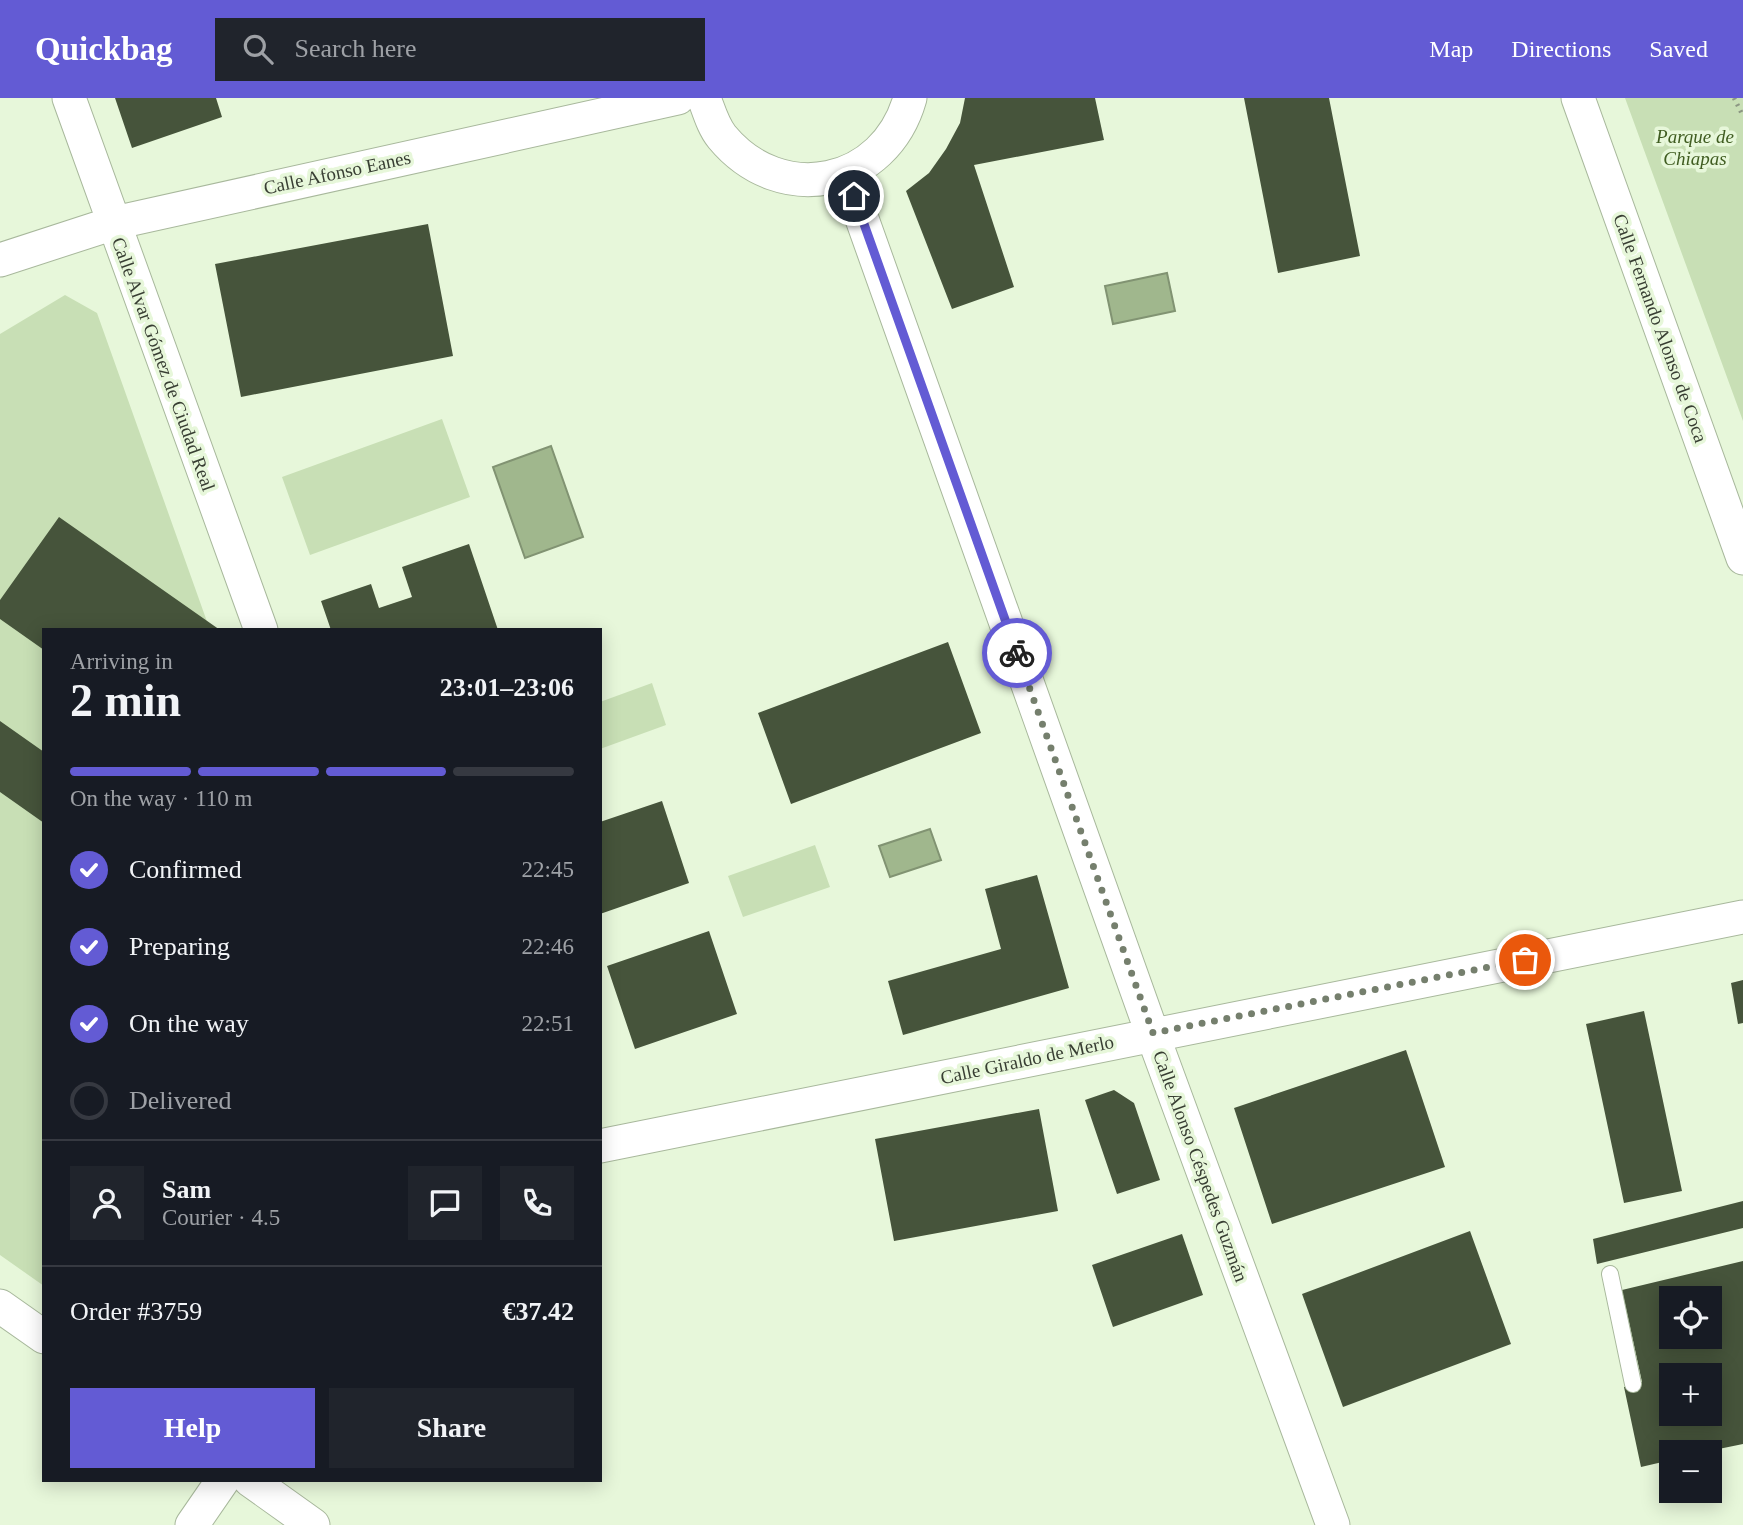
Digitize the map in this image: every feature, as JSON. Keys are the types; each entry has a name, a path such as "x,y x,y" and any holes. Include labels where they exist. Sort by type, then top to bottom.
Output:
{"street":[{"name":"Calle Alvar Gómez de Ciudad Real","path":"69,98 260,628"},
{"name":"Calle Afonso Eanes","path":"0,260 114,223 678,98"},
{"path":"704,98 720,134 749,162 772,174 795,180 821,180 846,174 864,164 886,145 906,115 910,98"},
{"name":"Calle Fernando Alonso de Coca","path":"1578,98 1743,558"},
{"name":"Calle Alonso Céspedes Guzmán","path":"846,174 1153,1033 1333,1525"},
{"name":"Calle Giraldo de Merlo","path":"602,1146 1153,1033 1743,917"},
{"path":"0,1306 42,1336"},
{"path":"192,1525 222,1482"},
{"path":"253,1482 313,1525"}],"lane":[{"path":"1610,1274 1633,1384"}],"path":[{"path":"1734,98 1743,116"}],"green space":[{"name":"Parque de Chiapas","path":"1625,98 1743,98 1743,421"},
{"path":"65,295 97,313 209,628 42,628 42,1285 0,1255 0,334"},
{"path":"442,419 470,497 310,555 282,477"},
{"path":"652,683 666,725 602,748 602,701"},
{"path":"815,845 830,887 743,917 728,876"}],"shaded area":[{"path":"1167,273 1175,311 1113,324 1105,286"},
{"path":"551,446 583,537 525,558 493,467"},
{"path":"930,829 941,860 890,877 879,846"}],"building":[{"path":"115,98 216,98 222,117 132,148"},
{"path":"965,98 1095,98 1104,140 974,165 1014,287 952,309 906,191 929,173 946,149 960,123"},
{"path":"1244,98 1329,98 1360,256 1278,273"},
{"path":"428,224 453,356 241,397 215,264"},
{"path":"59,517 217,628 42,628 42,649 0,619 0,600"},
{"path":"469,544 497,628 330,628 321,601 371,584 379,608 412,597 402,567"},
{"path":"948,642 981,733 791,804 758,713"},
{"path":"0,721 42,751 42,822 0,792"},
{"path":"662,801 689,883 602,913 602,821"},
{"path":"1037,875 1069,988 903,1035 888,981 1001,949 985,889"},
{"path":"709,931 737,1014 635,1049 607,966"},
{"path":"1743,980 1743,1023 1738,1024 1731,983"},
{"path":"1644,1011 1682,1191 1624,1203 1586,1024"},
{"path":"1406,1050 1445,1167 1272,1224 1234,1108"},
{"path":"1114,1090 1134,1103 1160,1180 1117,1194 1085,1100"},
{"path":"1039,1109 1058,1211 894,1241 875,1139"},
{"path":"1743,1201 1743,1228 1597,1264 1593,1239"},
{"path":"1470,1231 1511,1344 1343,1407 1302,1294"},
{"path":"1182,1234 1203,1295 1113,1327 1092,1265"},
{"path":"1743,1261 1743,1444 1722,1448 1722,1440 1659,1440 1659,1463 1641,1467 1624,1387 1642,1382 1622,1290"}],"way so far":[{"path":"1017,653 1153,1033 1525,960"}],"route":[{"path":"854,196 1017,653"}]}
